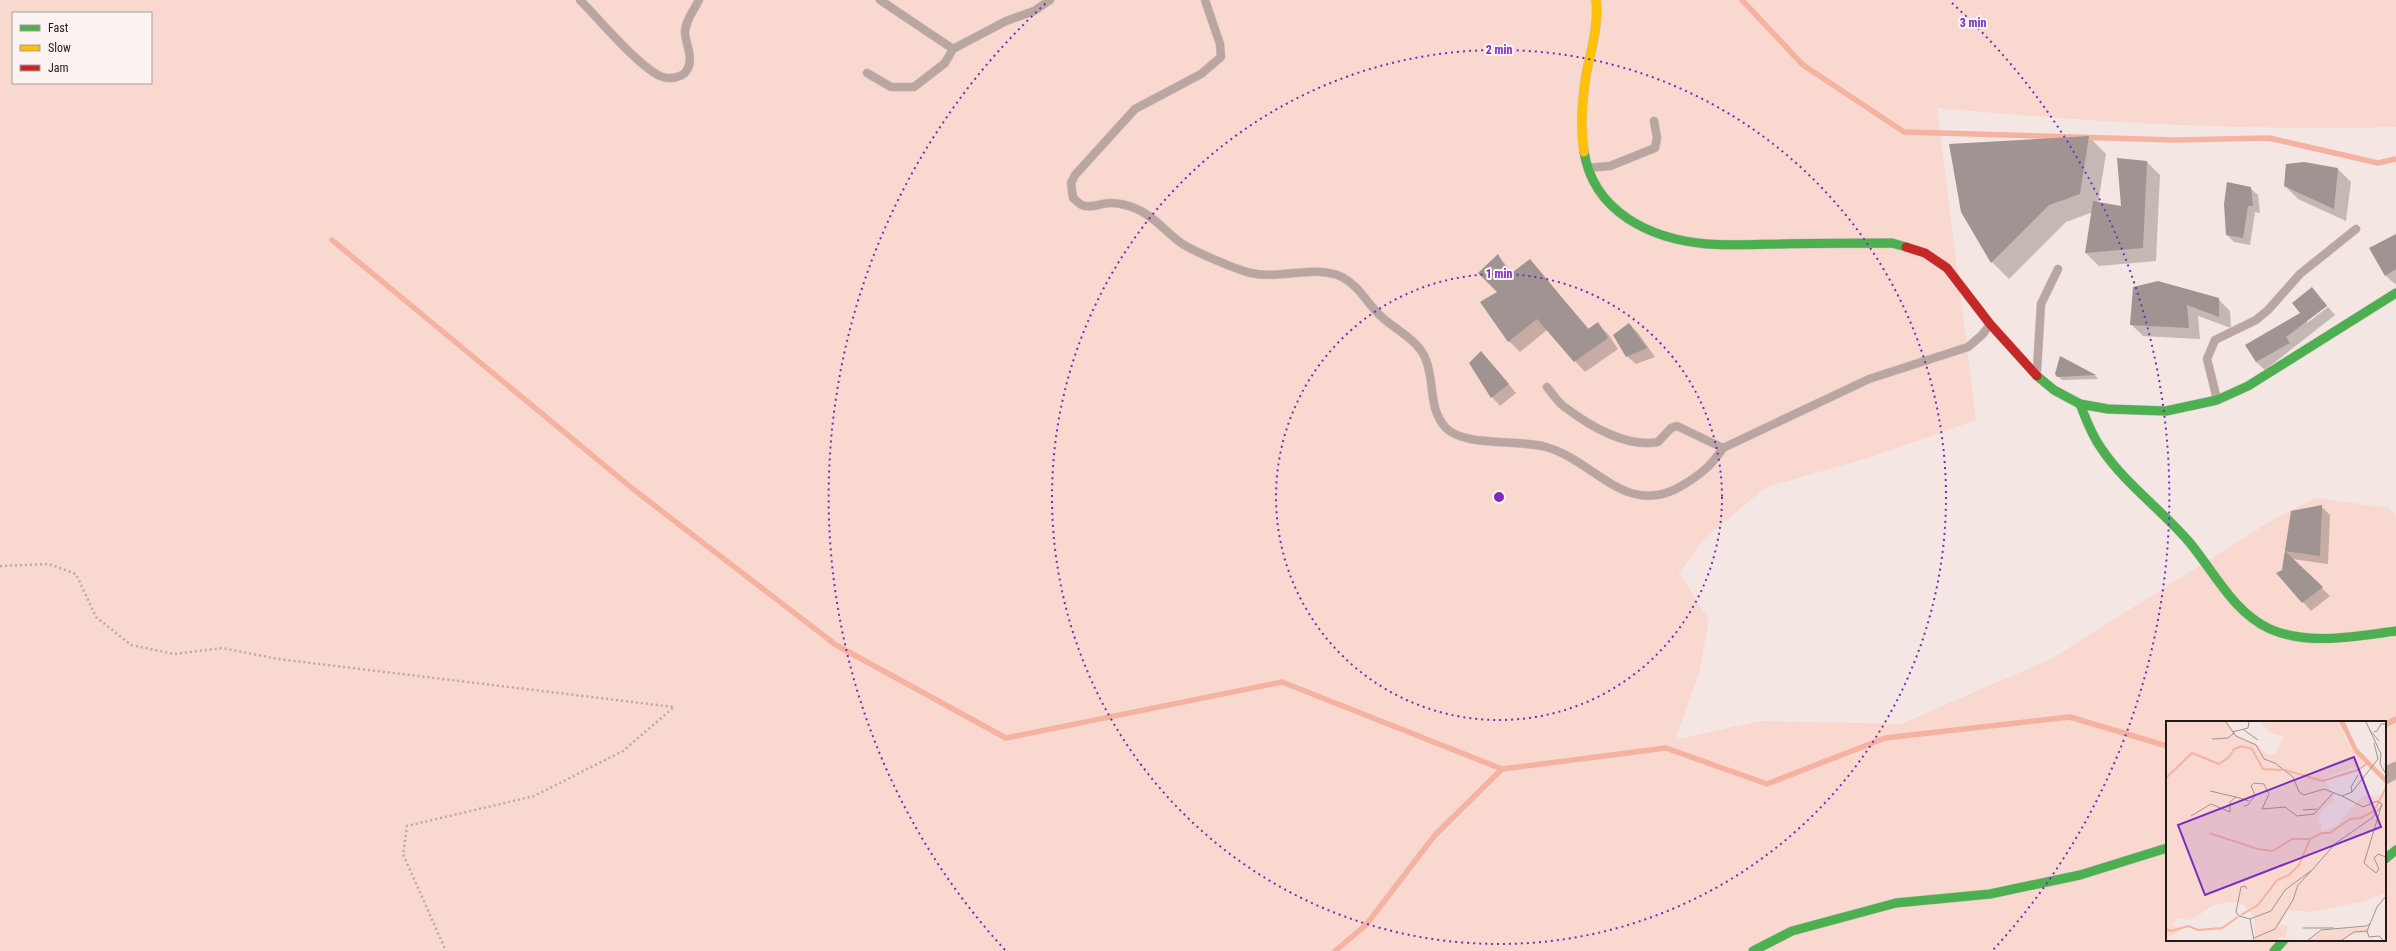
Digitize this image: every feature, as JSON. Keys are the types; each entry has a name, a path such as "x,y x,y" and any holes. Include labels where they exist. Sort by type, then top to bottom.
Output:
{"street":[{"path":"1596,0 1598,15 1586,77 1581,130 1587,168 1603,198 1631,222 1666,237 1707,244 1892,242 1925,253 1947,268 1990,324 2037,376 2054,390 2080,404 2108,409 2166,411 2217,400 2248,386 2396,293"},
{"path":"2080,404 2092,433 2119,471 2188,542 2242,609 2268,629 2287,635 2346,637 2396,632"},
{"path":"2386,775 2396,770"},
{"path":"1752,951 1792,931 1896,903 1990,894 2080,875 2166,848"},
{"path":"2386,858 2396,850"},
{"path":"2274,951 2283,941"}],"lane":[{"path":"580,0 638,59 660,76 671,78 683,75 688,69 690,54 685,34 687,22 700,0"},
{"path":"880,0 953,49"},
{"path":"867,73 890,87 914,87 945,63 953,49 1006,21 1034,11 1050,0"},
{"path":"1205,0 1220,44 1221,58 1201,74 1135,109 1075,175 1071,183 1073,198 1082,205 1097,206 1109,203 1136,208 1157,221 1182,244 1251,273 1277,276 1308,273 1334,274 1351,282 1380,316 1420,350 1427,361 1433,406 1441,422 1454,435 1469,440 1521,442 1547,447 1586,466 1624,492 1645,497 1662,495 1682,486 1713,463 1723,448 1869,379 1968,346 1982,335 1990,324"},
{"path":"1587,168 1610,166 1655,148 1657,138 1654,120"},
{"path":"2217,400 2207,360 2215,340 2256,320 2300,274 2356,229"},
{"path":"2037,376 2041,304 2058,269"},
{"path":"1547,387 1564,408 1600,429 1628,440 1658,442 1671,428 1677,426 1723,448"}],"path":[{"path":"0,566 49,564 76,574 96,617 131,645 174,654 222,648 278,659 674,707 623,751 534,796 407,826 403,854 446,951"}],"shaded area":[{"path":"0,0 2396,0 2396,127 2281,128 2166,124 1937,108 1976,420 1868,458 1766,487 1704,539 1679,573 1709,620 1699,673 1675,740 1760,721 1901,724 2051,659 2271,521 2315,498 2389,508 2396,517 2396,951 0,951"}],"building":[{"path":"2089,136 2080,194 2049,205 1991,263 1961,212 1949,144"},
{"path":"2117,158 2147,161 2143,248 2085,253 2093,201 2121,206"},
{"path":"2304,162 2338,168 2334,209 2284,186 2286,164"},
{"path":"2227,182 2251,187 2253,206 2248,206 2243,238 2226,235 2224,204"},
{"path":"2396,234 2396,269 2385,276 2369,248"},
{"path":"1498,254 1509,275 1530,259 1588,329 1598,322 1608,338 1574,362 1537,319 1508,342 1480,302 1497,292 1478,273"},
{"path":"2158,281 2219,298 2219,317 2187,305 2189,328 2130,325 2133,287"},
{"path":"2312,287 2327,306 2286,337 2290,343 2256,362 2245,345 2300,313 2292,303"},
{"path":"1629,323 1647,348 1626,357 1613,335"},
{"path":"1481,351 1509,384 1491,398 1469,363"},
{"path":"2060,356 2096,375 2057,377 2055,374"},
{"path":"2322,505 2320,556 2285,551 2323,587 2302,603 2276,573 2282,570 2291,511"}],"waterway":[{"path":"1742,0 1803,65 1904,132 2175,140 2269,138 2378,163 2396,159"},
{"path":"332,240 633,489 836,645 1006,738 1282,682 1502,769"},
{"path":"1335,951 1366,925 1435,835 1502,769 1666,748 1767,784 1885,738 2070,717 2166,746"},
{"path":"2386,724 2396,719"}],"traffic: fast":[{"path":"1584,152 1590,173 1599,191 1612,206 1628,219 1646,229 1665,236 1686,241 1716,245 1892,243 1906,247"},
{"path":"2037,376 2054,390 2080,404 2108,409 2166,411 2217,400 2248,386 2396,293"},
{"path":"2080,404 2094,437 2111,461 2132,485 2190,543 2235,602 2257,622 2270,629 2300,637 2349,637 2396,631"},
{"path":"1753,951 1792,931 1896,903 1990,894 2080,875 2166,848"},
{"path":"2386,858 2396,850"},
{"path":"2274,951 2283,941"}],"traffic: slow":[{"path":"1584,152 1582,133 1583,104 1586,75 1595,28 1597,9 1596,0"}],"traffic: jam":[{"path":"1906,247 1925,253 1947,268 1990,324 2037,376"}]}
